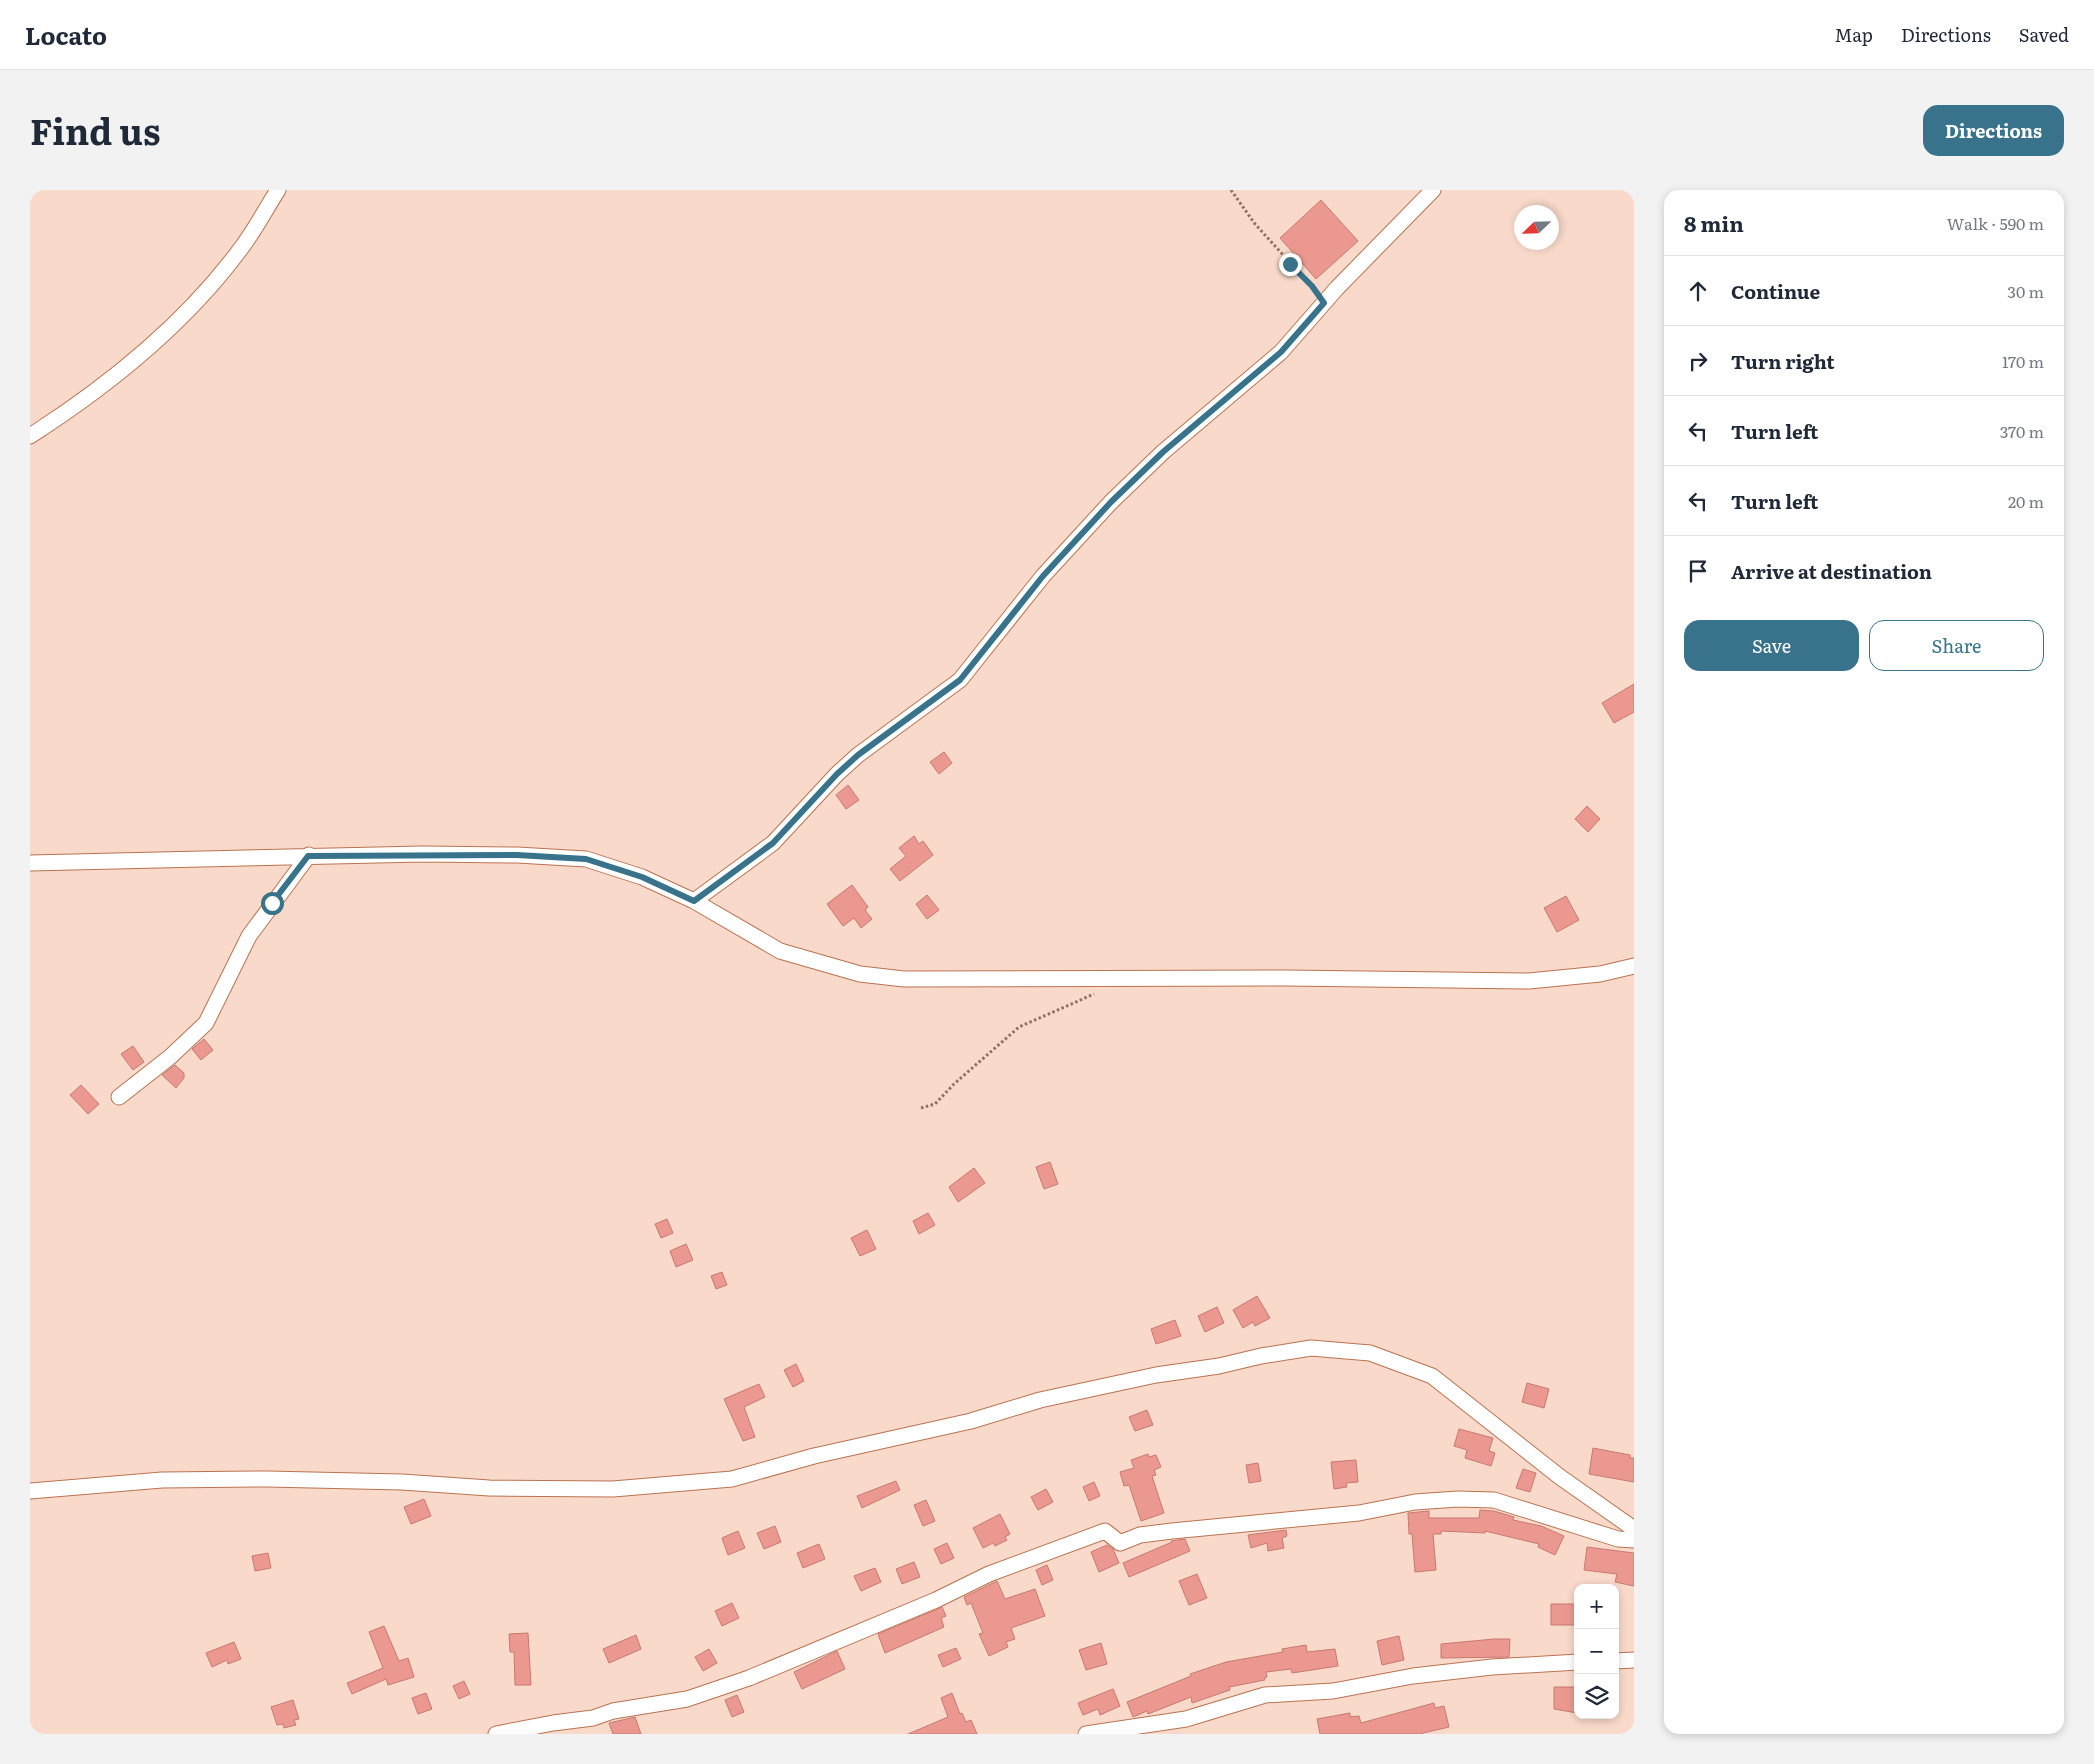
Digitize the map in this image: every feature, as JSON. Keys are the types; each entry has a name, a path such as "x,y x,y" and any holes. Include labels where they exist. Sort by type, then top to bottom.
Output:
{"street":[{"path":"30,436 89,397 183,318 240,251 278,190"},
{"path":"694,901 773,843 837,774 858,755 960,680 1043,576 1111,502 1163,452 1281,352 1324,303 1434,190"},
{"path":"30,863 308,856 517,855 586,859 642,877 694,901 780,951 860,974 904,979 1286,978 1529,981 1600,974 1634,966"},
{"path":"119,1096 170,1057 206,1023 249,936 308,856"},
{"path":"30,1491 162,1480 267,1479 402,1482 489,1488 613,1489 732,1479 814,1456 971,1421 1040,1400 1156,1375 1219,1366 1261,1356 1311,1348 1370,1353 1432,1376 1560,1477 1634,1529"},
{"path":"496,1734 553,1722 592,1718 612,1711 687,1699 749,1678 936,1600 989,1574 1105,1531 1120,1543 1140,1536 1172,1531 1359,1513 1415,1502 1458,1499 1494,1500 1618,1539 1634,1540"},
{"path":"1619,1661 1634,1660"},
{"path":"1086,1734 1186,1719 1265,1695 1333,1691 1414,1676 1492,1667 1574,1662"}],"path":[{"path":"1231,190 1255,224 1312,286 1324,303"},
{"path":"921,1108 935,1104 971,1068 1019,1027 1099,991"}],"building":[{"path":"1321,200 1358,241 1316,279 1280,238"},
{"path":"1634,684 1634,712 1614,723 1602,703"},
{"path":"944,752 952,763 939,774 930,762"},
{"path":"848,785 859,800 846,809 836,795"},
{"path":"1587,806 1600,819 1588,832 1575,819"},
{"path":"914,836 919,844 923,841 933,855 900,881 890,869 906,856 899,848"},
{"path":"852,885 868,907 865,910 872,919 861,928 854,918 843,926 827,904"},
{"path":"927,895 939,910 927,919 916,904"},
{"path":"1566,896 1579,920 1557,932 1544,908"},
{"path":"204,1039 213,1050 201,1060 192,1049"},
{"path":"133,1046 144,1062 133,1070 121,1054"},
{"path":"175,1065 184,1073 184,1078 176,1088 162,1075"},
{"path":"81,1085 99,1104 88,1114 70,1095"},
{"path":"1050,1162 1058,1184 1044,1189 1036,1167"},
{"path":"974,1168 985,1183 958,1202 949,1187"},
{"path":"928,1213 935,1225 919,1234 913,1221"},
{"path":"667,1219 673,1233 661,1238 655,1224"},
{"path":"867,1230 876,1249 860,1256 851,1238"},
{"path":"686,1244 693,1260 676,1267 670,1251"},
{"path":"722,1272 727,1285 716,1289 711,1276"},
{"path":"1257,1296 1270,1318 1255,1326 1253,1322 1243,1328 1233,1310"},
{"path":"1217,1307 1224,1323 1205,1332 1198,1316"},
{"path":"1175,1320 1181,1336 1156,1344 1151,1329"},
{"path":"796,1364 804,1381 793,1387 784,1370"},
{"path":"1527,1383 1549,1389 1544,1408 1522,1402"},
{"path":"759,1384 765,1397 744,1407 755,1437 743,1441 724,1399"},
{"path":"1147,1410 1153,1425 1135,1431 1129,1417"},
{"path":"1459,1429 1493,1438 1489,1451 1495,1453 1491,1466 1465,1458 1467,1450 1454,1446"},
{"path":"1593,1448 1630,1455 1630,1458 1634,1458 1634,1482 1589,1474"},
{"path":"1148,1454 1149,1457 1156,1455 1161,1467 1154,1470 1156,1475 1152,1476 1164,1513 1141,1521 1129,1485 1124,1486 1120,1472 1134,1468 1131,1460"},
{"path":"1356,1460 1358,1482 1346,1483 1347,1487 1334,1489 1331,1462"},
{"path":"1258,1463 1261,1481 1249,1483 1246,1465"},
{"path":"1523,1469 1536,1473 1530,1492 1516,1488"},
{"path":"896,1481 900,1490 862,1508 857,1496"},
{"path":"1094,1482 1100,1496 1089,1501 1083,1487"},
{"path":"1046,1489 1053,1502 1038,1510 1031,1497"},
{"path":"424,1499 431,1516 411,1524 404,1507"},
{"path":"926,1500 935,1521 923,1526 914,1505"},
{"path":"1480,1510 1494,1511 1514,1517 1513,1520 1541,1526 1564,1536 1555,1555 1538,1547 1539,1544 1485,1531 1485,1533 1441,1531 1441,1534 1433,1534 1436,1570 1415,1572 1408,1513 1429,1511 1429,1518 1479,1518"},
{"path":"1000,1514 1010,1534 1005,1537 1007,1540 995,1546 993,1543 983,1548 973,1528"},
{"path":"775,1526 781,1542 764,1549 757,1533"},
{"path":"1286,1530 1287,1536 1282,1538 1284,1548 1268,1551 1267,1543 1251,1548 1248,1535"},
{"path":"738,1531 745,1548 728,1555 722,1538"},
{"path":"1185,1539 1190,1551 1129,1577 1123,1563 1171,1541"},
{"path":"947,1543 954,1558 941,1564 934,1549"},
{"path":"819,1544 825,1559 803,1568 797,1553"},
{"path":"1107,1545 1113,1549 1119,1563 1099,1572 1091,1552"},
{"path":"1587,1547 1634,1553 1634,1586 1615,1582 1617,1574 1584,1570"},
{"path":"268,1553 271,1568 255,1571 252,1556"},
{"path":"914,1562 920,1577 902,1584 896,1569"},
{"path":"1047,1565 1053,1580 1042,1585 1036,1570"},
{"path":"875,1568 881,1582 861,1591 854,1576"},
{"path":"1197,1574 1207,1598 1189,1605 1179,1581"},
{"path":"997,1581 1005,1599 1035,1589 1045,1616 1011,1628 1015,1639 1006,1642 1008,1647 989,1656 979,1634 983,1633 971,1603 967,1605 964,1597"},
{"path":"732,1603 739,1618 722,1626 715,1611"},
{"path":"1551,1604 1574,1604 1574,1625 1551,1625"},
{"path":"942,1607 946,1616 941,1618 944,1627 885,1653 878,1634"},
{"path":"384,1626 399,1661 408,1658 414,1677 388,1685 386,1679 352,1694 347,1683 383,1668 369,1632"},
{"path":"528,1633 531,1685 515,1685 514,1652 510,1652 509,1634"},
{"path":"636,1635 641,1649 609,1663 603,1649"},
{"path":"1399,1636 1404,1660 1382,1665 1377,1641"},
{"path":"1510,1639 1509,1657 1441,1658 1441,1644"},
{"path":"234,1642 241,1659 228,1664 227,1660 212,1667 206,1653"},
{"path":"1101,1643 1107,1664 1086,1670 1079,1650"},
{"path":"1306,1645 1307,1652 1335,1649 1338,1666 1292,1673 1291,1669 1266,1672 1267,1677 1264,1678 1265,1680 1229,1687 1230,1690 1192,1703 1191,1697 1148,1714 1147,1711 1133,1717 1127,1702 1191,1676 1190,1674 1226,1662 1283,1652 1282,1649"},
{"path":"956,1648 961,1659 943,1667 938,1655"},
{"path":"709,1649 717,1663 703,1671 695,1657"},
{"path":"837,1651 845,1669 802,1689 794,1672"},
{"path":"464,1681 470,1694 459,1699 453,1686"},
{"path":"1554,1687 1574,1687 1574,1712 1554,1709"},
{"path":"1113,1689 1120,1706 1100,1715 1098,1709 1083,1715 1078,1703"},
{"path":"426,1693 432,1709 418,1714 412,1698"},
{"path":"952,1693 960,1714 962,1713 966,1722 971,1720 977,1734 908,1734 948,1717 941,1698"},
{"path":"737,1695 744,1712 732,1717 725,1700"},
{"path":"293,1700 299,1719 294,1720 296,1725 284,1728 283,1724 277,1725 271,1707"},
{"path":"1434,1703 1435,1708 1444,1706 1449,1727 1419,1734 1320,1734 1317,1719 1350,1713 1350,1717 1359,1716 1361,1723"},
{"path":"635,1717 641,1734 613,1734 609,1723"}],"route":[{"path":"272,903 308,856 422,854 517,855 586,859 642,877 694,901 773,843 801,816 837,774 858,755 960,680 1043,576 1111,502 1163,452 1215,410 1281,352 1324,303 1312,286 1290,264"}]}
